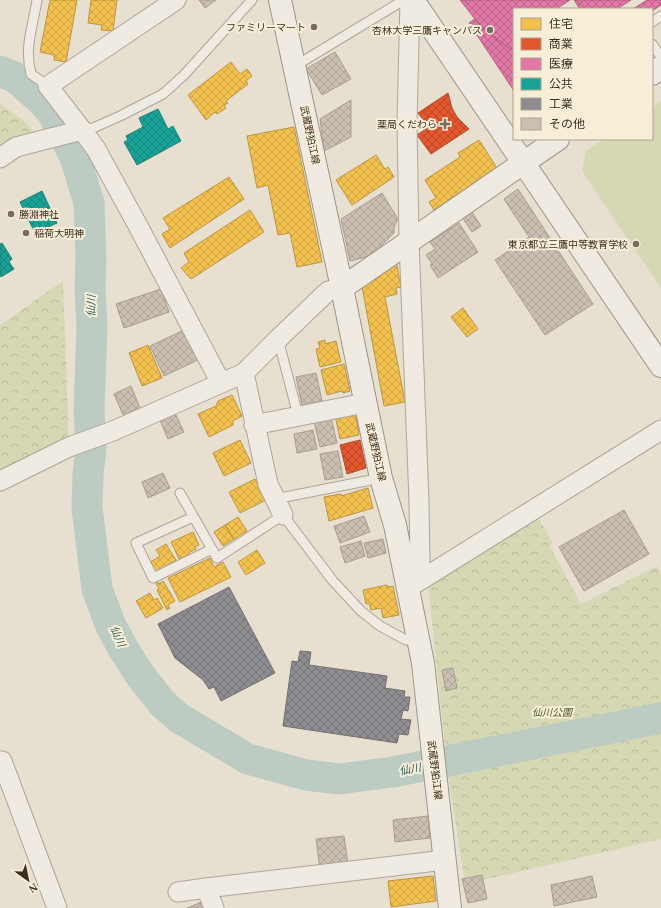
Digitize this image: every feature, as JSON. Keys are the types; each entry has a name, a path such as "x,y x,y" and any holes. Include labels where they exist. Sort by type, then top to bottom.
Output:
{"main road":[{"name":"武蔵野狛江線","path":"280,0 342,288 365,403 382,478 392,512 419,640 423,663 450,908"},
{"path":"412,0 661,366"},
{"path":"653,73 661,67"},
{"path":"342,288 557,140"}],"street":[{"path":"176,0 48,86 96,149 221,383"},
{"path":"408,588 420,565 407,122 412,0"},
{"path":"0,158 16,147 82,130"},
{"path":"0,481 69,447 113,431 244,374 278,338 328,291 342,288"},
{"path":"244,374 268,484 279,507"},
{"path":"254,425 298,415 365,403"},
{"path":"408,588 661,430"},
{"path":"0,762 2,761 57,908"},
{"path":"178,892 445,860"},
{"path":"206,888 214,908"}],"lane":[{"path":"28,0 37,1 27,51 28,62 31,74 48,86"},
{"path":"82,130 93,128 120,116 163,94 184,74 252,0"},
{"path":"295,66 404,0"},
{"path":"653,45 661,57"},
{"path":"278,338 298,415"},
{"path":"180,493 217,558 279,507 382,478"},
{"path":"279,507 333,581 360,611 380,626 406,640 419,640"},
{"path":"193,517 136,543 153,578 212,549"}],"green space":[{"name":"東京都立三鷹中等教育学校","path":"661,101 661,288 582,171 586,151 602,140 653,140 653,106"},
{"path":"0,104 23,120 35,134 0,154"},
{"path":"63,281 69,447 0,481 0,325"},
{"name":"仙川公園","path":"536,514 552,542 550,547 581,604 657,566 661,575 661,839 465,884 448,774 428,583"}],"building: 住宅":[{"path":"50,0 77,0 66,62 54,60 54,55 40,52"},
{"path":"91,0 117,0 113,31 101,30 102,25 88,23"},
{"path":"231,62 240,74 247,69 252,76 246,81 248,84 226,101 228,103 224,105 226,108 217,114 215,112 206,120 188,95"},
{"path":"294,127 322,262 297,267 290,233 278,235 268,185 257,188 247,136"},
{"path":"479,140 497,168 434,210 429,202 436,198 425,180 460,157 458,153"},
{"path":"376,155 385,169 388,167 394,177 352,205 336,180"},
{"path":"229,177 244,199 170,248 162,234 170,229 163,218"},
{"path":"250,210 264,232 191,279 181,268 189,262 184,253"},
{"path":"396,260 401,287 396,288 397,294 385,297 405,402 384,406 361,281 380,277 378,271"},
{"path":"463,308 478,329 467,337 451,317"},
{"path":"325,340 325,344 336,341 341,362 320,367 316,349 320,348 318,342"},
{"path":"148,345 162,378 142,386 129,353"},
{"path":"344,364 350,391 343,393 342,391 327,395 321,370"},
{"path":"232,395 242,416 233,421 233,425 209,437 198,414 216,406 218,401"},
{"path":"350,413 356,417 359,435 340,439 335,415"},
{"path":"240,440 251,463 224,476 213,453"},
{"path":"255,479 266,500 240,513 229,492"},
{"path":"368,488 373,508 329,521 324,497 341,494 341,496"},
{"path":"238,517 247,531 234,539 225,525"},
{"path":"225,525 234,539 223,546 214,532"},
{"path":"193,532 199,545 195,547 196,549 188,553 189,555 179,559 171,542"},
{"path":"166,544 176,560 155,573 149,563 160,556 156,550"},
{"path":"257,550 265,563 246,575 238,562"},
{"path":"210,558 214,567 223,562 231,577 180,602 168,578"},
{"path":"163,581 175,601 168,605 170,608 167,610 157,590 159,589 156,583 158,582 159,584"},
{"path":"387,585 387,587 393,586 399,615 383,618 381,608 371,610 369,603 366,604 363,590"},
{"path":"150,593 154,600 157,598 163,608 146,618 136,601"},
{"path":"433,876 436,901 391,907 388,881"}],"building: 商業":[{"name":"薬局くだわら","path":"448,93 452,108 457,117 469,129 431,154 417,135 429,127 418,113"},
{"path":"360,440 366,468 347,474 340,445"}],"building: 医療":[{"path":"460,0 570,0 558,8 513,8 513,50 482,28"},
{"path":"574,0 631,0 619,8 579,8"},
{"path":"647,0 661,0 661,5 653,10 653,8 635,8"},
{"path":"475,19 482,28 513,51 513,89 469,23"}],"building: 公共":[{"path":"158,109 168,129 173,126 181,141 137,165 124,142 128,140 126,136 143,127 139,118"},
{"path":"42,191 57,223 35,233 20,202"},
{"path":"2,243 12,259 9,262 14,269 1,277 0,244"}],"building: 工業":[{"path":"229,587 275,673 221,701 214,687 209,689 203,680 175,658 158,624"},
{"path":"300,651 311,652 309,665 387,676 385,688 405,691 404,697 410,697 408,711 403,710 401,719 411,720 408,735 399,734 397,743 283,726 292,661 298,662"}],"building: その他":[{"path":"199,0 216,0 205,8"},
{"path":"335,52 351,79 322,95 306,69"},
{"path":"351,100 351,137 324,151 320,119"},
{"path":"518,189 593,304 545,335 495,260 529,237 504,199"},
{"path":"382,193 398,219 394,227 394,233 376,251 366,257 350,261 341,219"},
{"path":"471,211 481,226 472,232 462,217"},
{"path":"459,223 478,252 438,278 426,255 435,249 430,242"},
{"path":"161,289 169,312 124,328 116,304"},
{"path":"184,330 198,360 164,376 150,346"},
{"path":"316,373 322,401 302,405 296,377"},
{"path":"131,386 140,408 123,415 114,394"},
{"path":"175,413 184,432 168,439 160,420"},
{"path":"331,417 337,443 320,447 314,421"},
{"path":"313,430 317,449 297,453 294,434"},
{"path":"338,451 343,477 325,480 320,454"},
{"path":"163,473 170,488 148,498 142,482"},
{"path":"624,510 649,554 584,591 559,547"},
{"path":"364,516 370,532 340,543 334,526"},
{"path":"383,539 386,553 368,558 364,543"},
{"path":"361,541 365,556 345,563 340,547"},
{"path":"453,668 457,688 446,691 442,670"},
{"path":"428,816 430,838 395,842 393,820"},
{"path":"344,836 348,865 320,869 316,839"},
{"path":"482,875 487,899 468,903 462,879"},
{"path":"592,876 597,897 554,906 551,885"},
{"path":"204,901 207,908 187,908"}],"waterway":[{"name":"仙川","path":"0,71 16,78 52,112 75,157 89,203 92,328 89,410 91,448 87,507 97,589 111,626 124,650 140,675 162,703 179,718 248,759 306,775 339,779 393,772 661,718"}],"place":[{"name":"ファミリーマート","path":"314,27"},
{"name":"杏林大学三鷹キャンパス","path":"490,30"},
{"name":"薬局くだわら","path":"445,124"},
{"name":"勝淵神社","path":"11,214"},
{"name":"稲荷大明神","path":"26,233"},
{"name":"東京都立三鷹中等教育学校","path":"636,244"}]}
